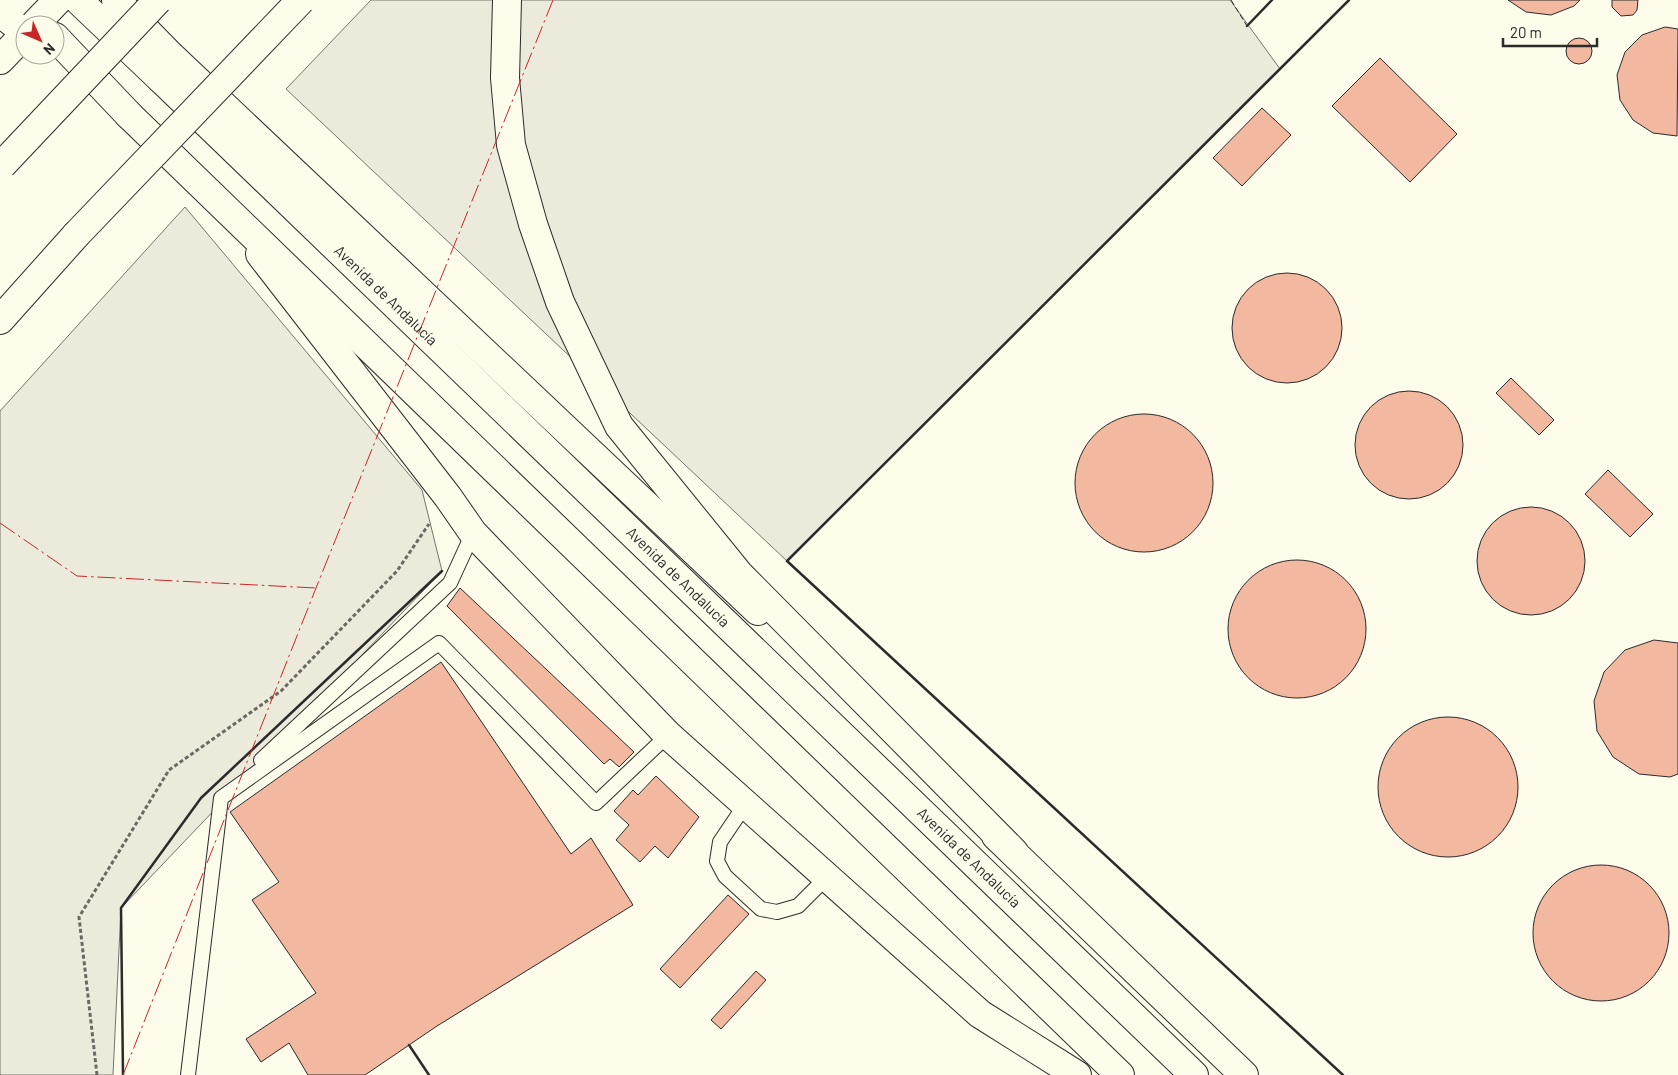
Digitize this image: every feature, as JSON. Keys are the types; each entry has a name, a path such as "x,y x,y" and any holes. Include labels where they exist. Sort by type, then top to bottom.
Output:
{"main road":[{"path":"19,0 33,15"},
{"path":"44,15 58,0"},
{"name":"Avenida de Andalucía","path":"78,0 1194,1075"},
{"name":"Avenida de Andalucía","path":"116,0 171,56 1014,852"},
{"path":"1,166 158,0"},
{"path":"0,320 76,235 301,0"},
{"path":"507,0 505,78 511,145 532,224 560,302 619,426 739,574 1014,852 1244,1075"},
{"path":"0,13 15,25"},
{"path":"0,60 15,44"},
{"path":"65,48 129,115 1120,1075"},
{"path":"65,64 129,115"},
{"path":"224,207 442,489 473,533 668,735 980,1014 1078,1075"}],"lane":[{"path":"188,1075 221,798 450,583 473,533"},
{"path":"221,798 439,643 596,803 668,735"},
{"path":"746,805 720,842 718,861 724,876 761,909 777,912 798,906 826,877"}],"shaded area":[{"path":"371,0 1230,0 1280,69 787,561 286,89"},
{"path":"185,207 422,490 442,571 121,908 113,1075 0,1075 0,411"}],"building":[{"path":"1508,0 1580,0 1574,6 1551,15 1526,12"},
{"path":"1612,0 1638,0 1637,10 1633,15 1621,16 1612,7"},
{"path":"1665,27 1678,29 1677,136 1653,133 1633,120 1620,100 1617,75 1625,52 1642,35"},
{"path":"1579,38 1588,42 1592,51 1588,60 1579,64 1570,60 1566,51 1570,42"},
{"path":"1380,58 1457,134 1410,182 1332,106"},
{"path":"1262,108 1291,135 1242,186 1213,158"},
{"path":"1287,273 1308,277 1326,289 1338,307 1342,328 1338,349 1326,367 1308,379 1287,383 1266,379 1248,367 1236,349 1232,328 1236,307 1248,289 1266,277"},
{"path":"1511,378 1554,420 1539,435 1496,393"},
{"path":"1409,391 1430,395 1447,407 1459,424 1463,445 1459,466 1447,483 1430,495 1409,499 1388,495 1371,483 1359,466 1355,445 1359,424 1371,407 1388,395"},
{"path":"1144,414 1170,419 1193,434 1208,457 1213,483 1208,509 1193,532 1170,547 1144,552 1118,547 1095,532 1080,509 1075,483 1080,457 1095,434 1118,419"},
{"path":"1608,470 1653,514 1630,537 1585,494"},
{"path":"1531,507 1552,511 1569,523 1581,540 1585,561 1581,582 1569,599 1552,611 1531,615 1510,611 1493,599 1481,582 1477,561 1481,540 1493,523 1510,511"},
{"path":"1297,560 1323,565 1346,580 1361,603 1366,629 1361,655 1346,678 1323,693 1297,698 1271,693 1248,678 1233,655 1228,629 1233,603 1248,580 1271,565"},
{"path":"460,588 634,752 619,767 610,759 604,764 447,606"},
{"path":"1654,640 1678,643 1678,774 1670,777 1639,774 1613,757 1597,731 1594,701 1604,672 1625,650"},
{"path":"441,662 571,854 591,838 633,905 437,1026 365,1075 308,1075 289,1043 261,1062 246,1039 316,993 252,900 279,882 230,812"},
{"path":"1448,717 1462,718 1475,722 1498,737 1513,760 1517,773 1517,801 1513,814 1498,837 1475,852 1462,856 1448,857 1434,856 1421,852 1398,837 1383,814 1379,801 1378,787 1379,773 1383,760 1398,737 1421,722 1434,718"},
{"path":"656,776 699,817 668,858 655,846 640,862 616,840 629,825 614,811 633,790 638,795"},
{"path":"1601,865 1627,870 1649,885 1664,907 1669,933 1664,959 1649,981 1627,996 1601,1001 1575,996 1553,981 1538,959 1533,933 1538,907 1553,885 1575,870"},
{"path":"728,895 749,914 680,988 660,969"},
{"path":"756,971 766,980 721,1029 711,1020"}],"fence":[{"path":"1231,0 1247,26"}],"wall":[{"path":"1247,26 1272,0"},
{"path":"1343,1075 787,561 1349,0"},
{"path":"123,1075 121,908 201,798 442,571"},
{"path":"409,1045 429,1075"}],"power":[{"path":"123,1075 316,588 553,0"},
{"path":"0,523 77,576 316,588"}]}
